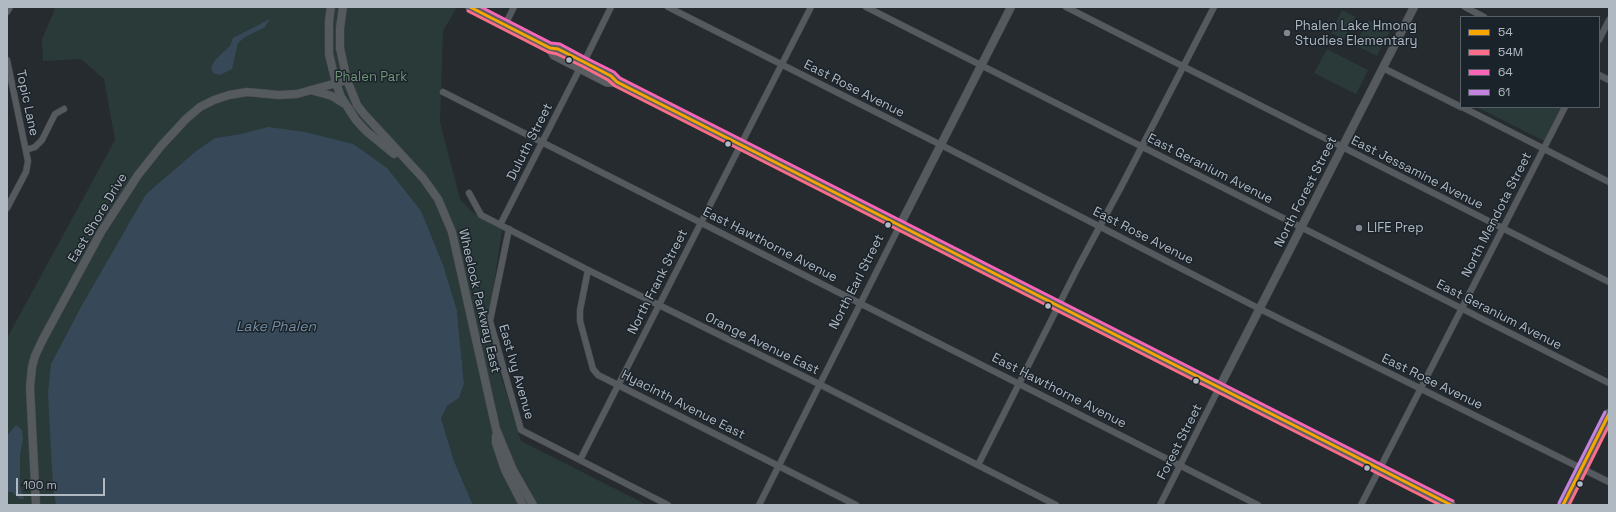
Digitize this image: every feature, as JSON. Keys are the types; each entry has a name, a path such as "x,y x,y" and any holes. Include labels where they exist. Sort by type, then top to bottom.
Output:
{"main road":[{"path":"470,7 550,48 558,49 582,65 611,76 617,82 1451,505"},
{"path":"1563,505 1609,414"}],"street":[{"path":"7,12 10,7"},
{"name":"Wheelock Parkway East","path":"331,7 328,44 336,84 345,105 366,131 411,166"},
{"name":"Wheelock Parkway East","path":"343,7 340,28 340,48 347,80 357,105 423,178 438,199 452,232 496,429 513,470 533,505"},
{"path":"505,25 514,7"},
{"name":"Duluth Street","path":"500,225 611,7"},
{"name":"East Rose Avenue","path":"668,7 1100,226 1260,309 1609,482"},
{"name":"North Frank Street","path":"580,460 811,7"},
{"name":"East Geranium Avenue","path":"866,7 1609,383"},
{"name":"North Earl Street","path":"759,505 1011,7"},
{"name":"East Jessamine Avenue","path":"1066,7 1609,282"},
{"path":"978,465 1058,306 1214,7"},
{"name":"North Forest Street","path":"1219,388 1414,7"},
{"path":"1465,7 1482,16"},
{"path":"1600,38 1609,20"},
{"name":"Topic Lane","path":"7,60 28,161 26,172 7,208"},
{"path":"1383,68 1460,106"},
{"path":"1600,76 1609,80"},
{"name":"East Shore Drive","path":"36,505 30,387 32,367 43,339 89,255 127,191 165,142 186,119 206,104 224,96 238,93 258,92 288,95 313,91 347,80"},
{"path":"313,91 331,96 345,105"},
{"name":"East Hawthorne Avenue","path":"443,92 1258,505"},
{"path":"1463,108 1609,182"},
{"name":"North Mendota Street","path":"1361,505 1564,108"},
{"path":"26,150 35,147 42,140 55,114 64,109"},
{"name":"Orange Avenue East","path":"469,193 480,215 658,306 819,384 1056,505"},
{"name":"East Ivy Avenue","path":"509,229 490,321 521,430 668,505"},
{"name":"Hyacinth Avenue East","path":"588,270 580,310 580,321 593,369 598,375 856,505"},
{"name":"Forest Street","path":"1160,505 1219,388"},
{"name":"Wheelock Parkway East","path":"496,429 496,443 505,470 523,505"}],"green space":[{"name":"Phalen Park","path":"51,7 457,7 443,31 440,122 460,199 472,212 502,230 487,331 521,441 647,505 473,505 454,461 441,418 447,406 459,398 464,384 457,311 353,144 333,140 241,134 215,138 196,151 146,194 129,225 53,488 56,505 7,505 7,338 115,140 104,79 81,59 43,61 42,39 55,9"},
{"path":"1342,10 1356,17 1344,39 1331,33"},
{"path":"1368,20 1390,31 1377,56 1355,45"},
{"path":"1327,49 1368,70 1356,94 1314,73"},
{"path":"1479,108 1563,108 1546,142"}],"water":[{"path":"270,19 265,27 245,37 238,43 232,69 220,75 213,73 211,68 215,60 230,46 233,38"},
{"name":"Lake Phalen","path":"268,127 305,132 353,144 387,168 421,211 443,265 457,311 464,384 459,398 447,406 441,418 454,461 473,505 56,505 53,488 48,393 51,364 81,307 146,194 196,151 215,138 241,134"},
{"path":"16,425 22,430 23,440 20,454 20,487 24,499 20,499 12,492 7,492 7,436"}],"transit line":[{"name":"54","path":"470,7 550,48 558,49 584,62 611,76 617,82 1451,505"},
{"name":"64","path":"481,7 551,43 560,44 614,72 620,78 1453,501"},
{"name":"54M","path":"468,11 548,52 557,54 582,66 608,80 615,86 1440,505"},
{"name":"61","path":"1559,503 1605,412"},
{"name":"54","path":"1563,505 1609,414"},
{"name":"54M","path":"1569,505 1609,425"}],"place":[{"name":"Phalen Lake Hmong Studies Elementary","path":"1287,33"},
{"name":"LIFE Prep","path":"1359,228"}]}
